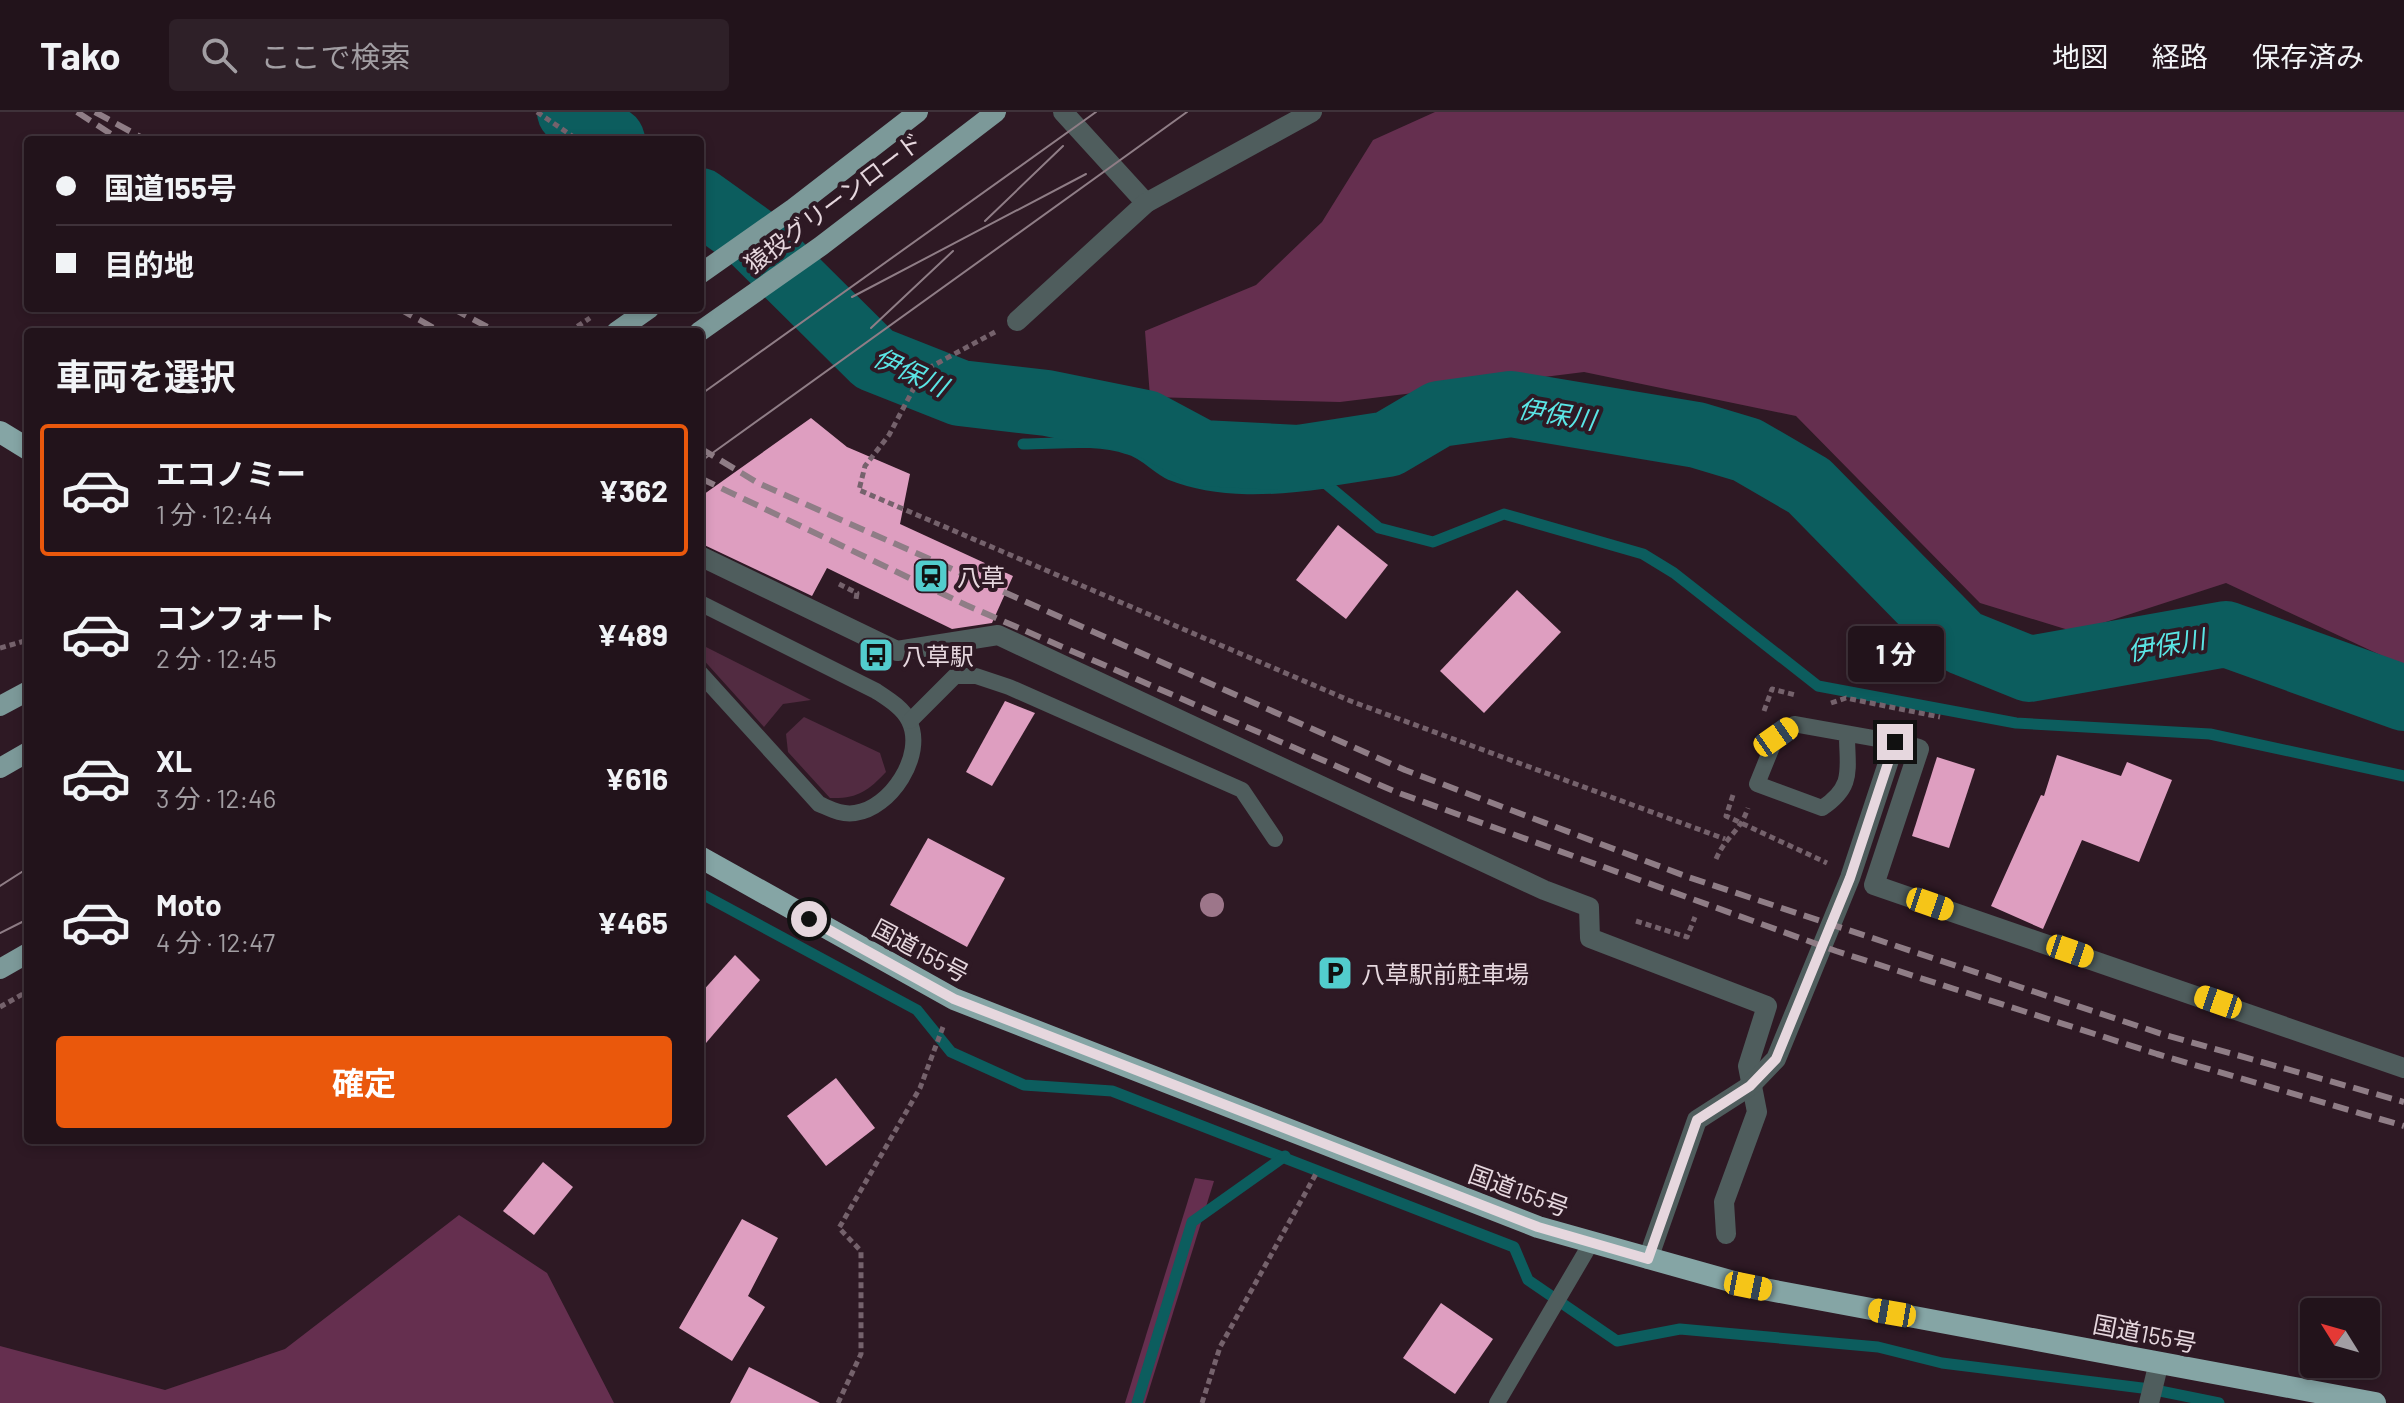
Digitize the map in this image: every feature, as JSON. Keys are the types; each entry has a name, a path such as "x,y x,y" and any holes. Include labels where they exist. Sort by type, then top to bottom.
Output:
{"highway":[{"path":"0,432 24,447"},
{"name":"国道155号","path":"704,859 954,999 1538,1227 1748,1286 2375,1403"}],"main road":[{"name":"猿投グリーンロード","path":"704,271 794,208 918,112"},
{"name":"猿投グリーンロード","path":"704,328 821,246 996,112"},
{"path":"622,328 644,312"},
{"path":"0,706 24,693"},
{"path":"0,757 24,745"},
{"path":"0,768 24,754"},
{"path":"0,969 24,955"}],"street":[{"path":"1063,112 1146,203"},
{"path":"1017,321 1146,203 1312,112"},
{"path":"704,558 897,651 998,635 1544,890 1589,907 1590,938 1767,1006 1748,1066 1757,1112 1724,1202 1726,1234"},
{"path":"1648,1259 1697,1120 1750,1086 1776,1059 1850,878 1895,742 1919,749 1874,885 2404,1068"},
{"path":"2151,1394 2159,1362"}],"lane":[{"path":"704,605 876,691 896,705 910,721 912,742 906,770 893,790 877,805 857,813 838,813 819,804 798,785 704,678"},
{"path":"910,721 955,676 976,676 1009,687 1242,790 1275,839"},
{"path":"1847,735 1849,772 1839,796 1822,808 1757,784 1776,737 1794,724 1895,742"},
{"path":"1497,1403 1591,1243"}],"path":[{"path":"537,112 572,136"},
{"path":"575,328 593,316"},
{"path":"1017,321 923,371 889,435 865,466 859,490 1353,702 1725,839"},
{"path":"839,584 857,593"},
{"path":"0,648 24,641"},
{"path":"1716,859 1725,839 1743,824 1757,784"},
{"path":"1589,907 1687,937 1695,917"},
{"path":"0,1007 24,993"},
{"path":"838,1403 861,1354 861,1251 839,1228 920,1088 954,999"},
{"path":"1202,1403 1220,1347 1331,1147"}],"shaded area":[{"path":"1435,112 2404,112 2404,666 2226,583 2075,632 1980,603 1796,416 1584,372 1340,402 1150,397 1145,331 1256,285 1322,222 1373,140"},
{"path":"704,646 811,700 783,704 764,727 704,660"},
{"path":"804,717 880,753 886,772 861,792 848,797 830,798 788,752 786,734"},
{"path":"1195,1178 1214,1181 1145,1403 1125,1403"},
{"path":"459,1215 547,1273 614,1403 0,1403 0,1346 165,1390 285,1349"}],"building":[{"path":"811,418 847,447 910,474 900,524 1013,576 992,623 952,629 827,568 812,596 704,545 704,494"},
{"path":"1338,525 1388,565 1346,619 1296,580"},
{"path":"1517,590 1561,632 1484,713 1440,671"},
{"path":"1005,701 1035,713 992,786 966,772"},
{"path":"2057,755 2121,776 2127,762 2172,780 2139,862 2082,840 2043,929 1991,906 2041,795 2044,796"},
{"path":"1937,757 1975,769 1949,848 1912,836"},
{"path":"928,838 1005,878 967,947 890,905"},
{"path":"735,955 760,980 704,1045 704,990"},
{"path":"836,1078 875,1128 826,1166 787,1116"},
{"path":"543,1162 573,1187 534,1235 503,1211"},
{"path":"742,1219 778,1238 748,1296 765,1307 732,1361 679,1328"},
{"path":"1441,1303 1493,1339 1455,1394 1403,1358"},
{"path":"749,1367 820,1403 730,1403"}],"waterway":[{"name":"伊保川","path":"570,112 606,136"},
{"name":"伊保川","path":"704,204 753,239 874,359 960,393 1047,403 1146,423 1202,453 1298,458 1388,444 1439,414 1511,404 1697,435 1747,450 1809,486 1962,642 2029,669 2226,634 2404,698"},
{"path":"1023,444 1090,443 1116,446 1134,451 1171,475 1228,488 1267,489 1325,483 1379,528 1433,542 1504,514 1643,554 1674,573 1818,686 2016,723 2210,734 2404,776"},
{"path":"704,895 917,1010 951,1052 1024,1085 1112,1091 1514,1247 1528,1280 1617,1341 1680,1329 1878,1347 1942,1363 2150,1389 2219,1403"},
{"path":"1137,1403 1192,1222 1285,1156"}],"tram line":[{"path":"704,392 1096,112"},
{"path":"704,459 1187,112"},
{"path":"985,221 1063,146"},
{"path":"852,297 1086,174"},
{"path":"871,328 953,251"},
{"path":"0,886 24,871"},
{"path":"0,933 24,921"}],"railway":[{"path":"77,112 114,136"},
{"path":"95,112 139,136"},
{"path":"405,312 434,328"},
{"path":"460,312 490,328"},
{"path":"704,450 758,483 1405,770 1688,877 2162,1034 2404,1102"},
{"path":"704,480 966,605 1396,792 1836,951 2157,1054 2404,1126"}],"place":[{"name":"八草","path":"931,576"},
{"name":"八草駅","path":"876,655"},
{"name":"八草駅前駐車場","path":"1335,973"}],"route":[{"path":"809,919 954,999 1538,1227 1648,1259 1697,1120 1750,1086 1776,1059 1850,878 1895,742"}]}
